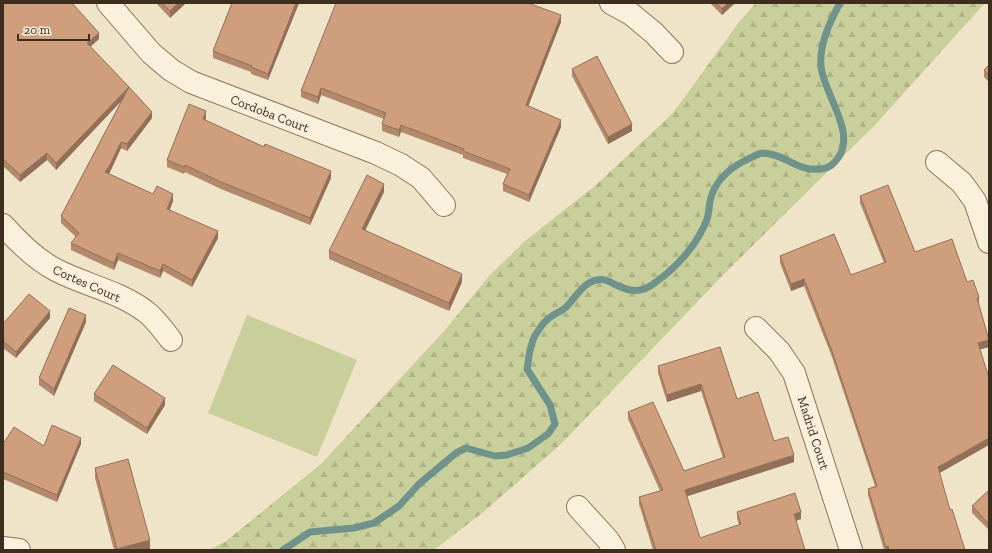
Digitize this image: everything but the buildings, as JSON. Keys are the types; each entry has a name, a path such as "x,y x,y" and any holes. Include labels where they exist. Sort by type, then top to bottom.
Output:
{"street":[{"name":"Cordoba Court","path":"108,3 152,53 171,70 190,82 376,153 401,165 421,178 444,205"},
{"path":"611,3 631,14 654,33 672,52"},
{"path":"937,162 962,183 975,201 989,242"},
{"name":"Cortes Court","path":"3,225 36,257 55,270 112,293 145,311 161,327 171,340"},
{"name":"Madrid Court","path":"756,328 779,351 794,373 851,550"},
{"path":"578,507 608,540 614,550"},
{"path":"3,548 19,550"}],"green space":[{"path":"756,3 985,3 875,125 727,271 560,445 481,514 434,550 208,550 225,542 321,464 445,330 489,276 525,241 596,185 673,113 739,22"},
{"path":"247,315 357,360 317,457 208,413"}],"waterway":[{"path":"283,550 310,532 354,528 374,523 399,506 419,484 456,453 466,448 495,456 507,455 528,448 548,434 555,424 550,405 527,369 533,339 546,321 564,309 583,287 592,281 599,279 608,281 625,289 640,290 651,286 664,276 686,254 698,237 707,219 712,194 718,183 727,173 744,161 763,153 778,156 805,168 821,169 831,166 838,158 843,148 844,136 837,112 823,77 821,58 826,33 840,3"}]}
